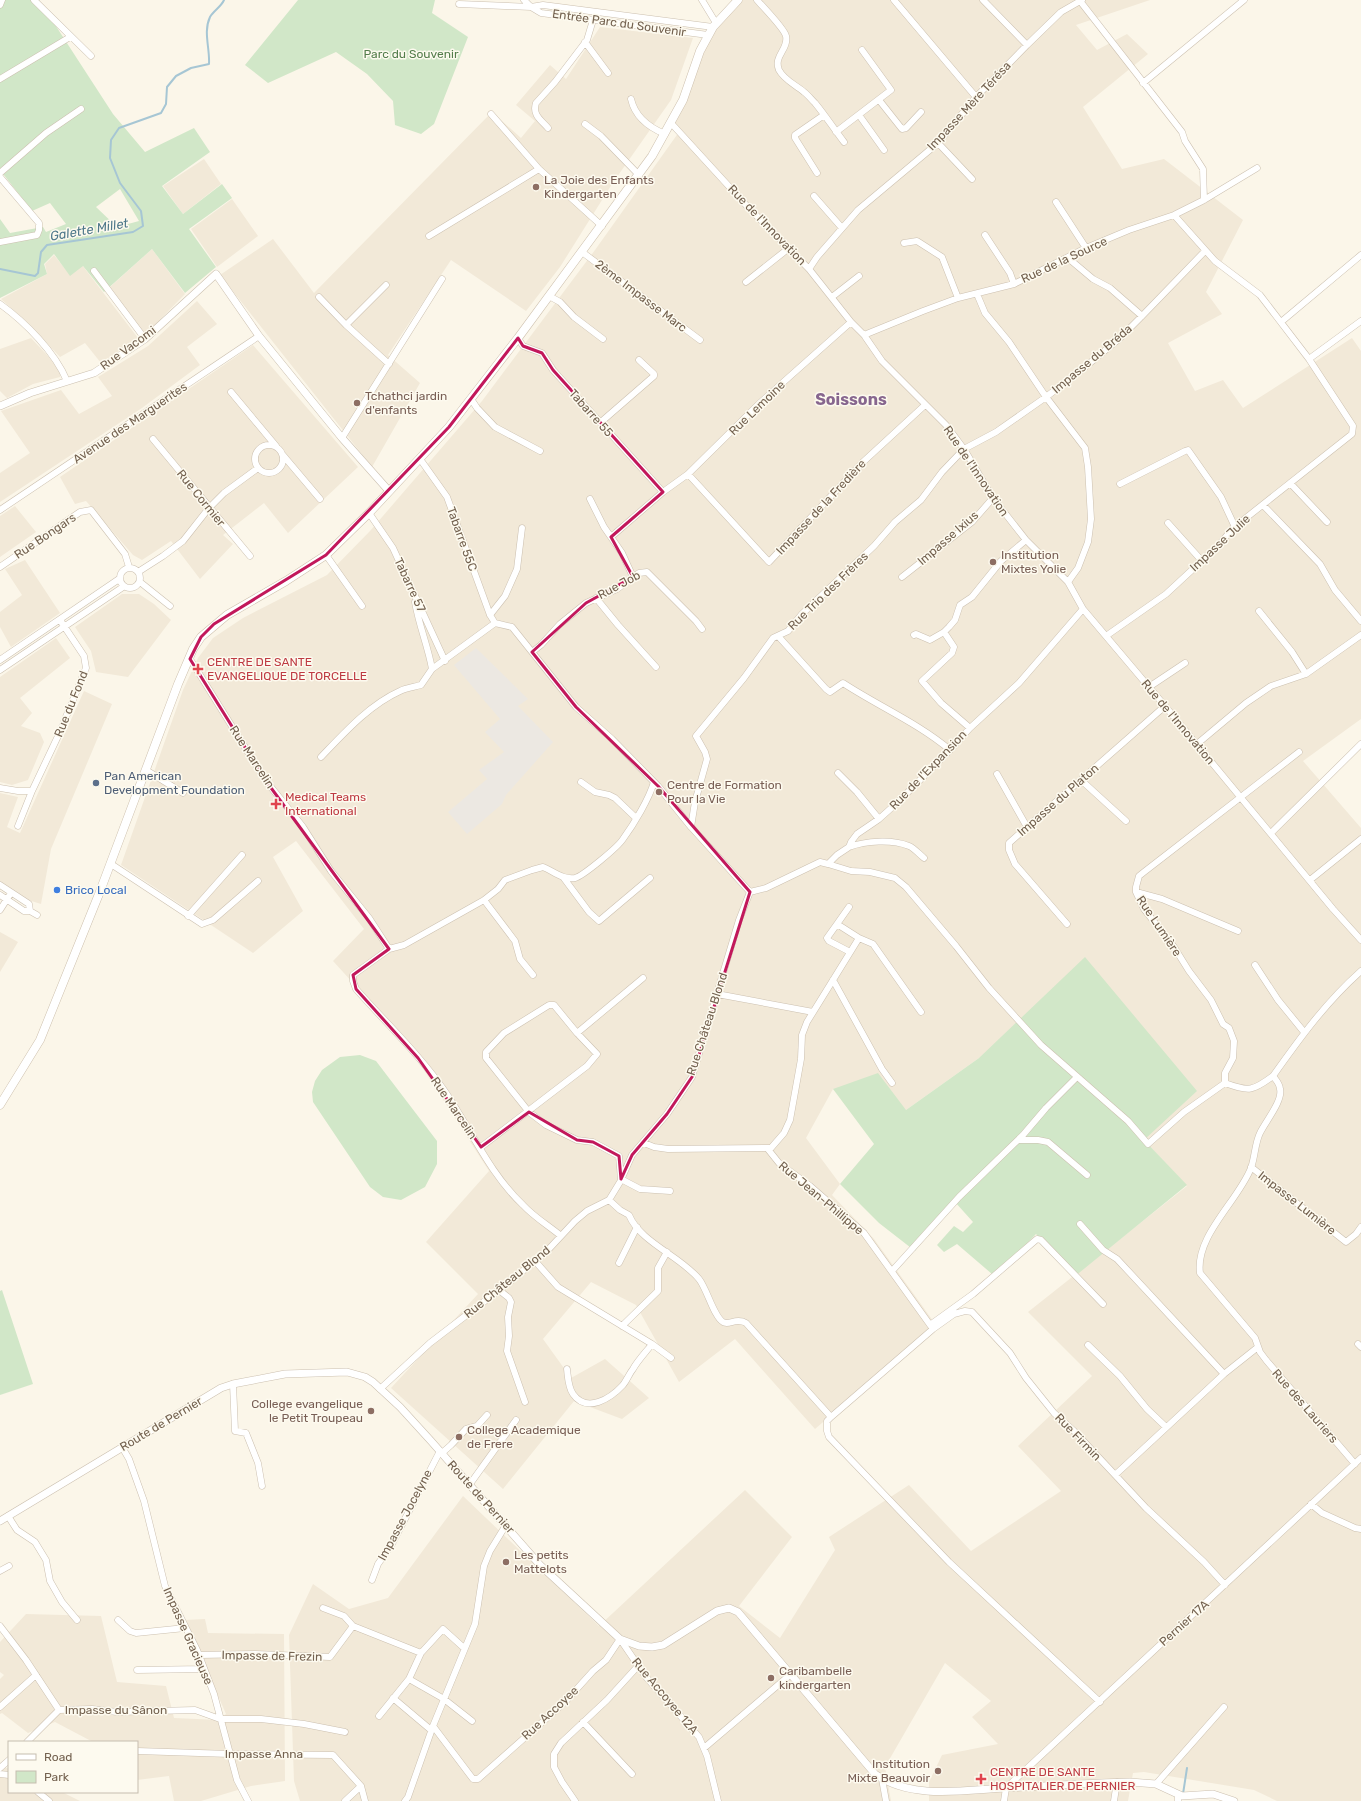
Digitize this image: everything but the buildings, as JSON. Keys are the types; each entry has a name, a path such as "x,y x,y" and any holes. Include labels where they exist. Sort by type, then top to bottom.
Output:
{"main road":[{"path":"0,1105 40,1040 111,864 178,684 193,649 201,637 214,624 227,615 286,581 326,555 369,513 420,459 471,399 602,226 652,156 683,100 700,51 708,35 714,25 738,0"}],"street":[{"path":"0,5 2,0"},
{"path":"34,0 91,56"},
{"path":"524,0 531,7"},
{"path":"702,0 714,25"},
{"path":"757,0 786,33 786,46 779,56 778,61 778,68 781,74 803,91 844,142"},
{"path":"894,0 976,97"},
{"path":"983,0 1027,45"},
{"path":"1143,83 1244,0"},
{"path":"1081,1 1182,132 1185,141 1203,169 1204,200"},
{"name":"Impasse Mère Térésa","path":"810,269 858,210 938,143 976,97 1027,45 1061,12 1081,1"},
{"name":"Entrée Parc du Souvenir","path":"459,4 531,7 543,5 714,25"},
{"name":"Entrée Parc du Souvenir","path":"531,7 541,13 708,35"},
{"path":"548,128 535,115 534,108 536,103 555,82 585,42 593,20"},
{"path":"0,79 70,37"},
{"path":"585,42 608,74"},
{"path":"836,132 890,92 891,88 862,50"},
{"path":"631,99 635,113 646,124 665,134"},
{"path":"879,100 902,129 906,128 921,112"},
{"path":"0,173 46,133 82,109"},
{"path":"491,114 540,169 602,226"},
{"path":"859,115 884,150"},
{"path":"817,173 795,138 795,135 824,116"},
{"name":"Rue de l'Innovation","path":"671,123 746,205 810,269 851,322 864,335 882,361 946,425 964,449 992,498 1026,540 1068,582 1083,609 1333,909 1361,940"},
{"path":"585,124 601,136 638,175"},
{"path":"938,143 972,179"},
{"name":"Rue de la Source","path":"864,335 958,298 1014,284 1086,248 1129,230 1174,215 1204,200 1257,168"},
{"path":"429,236 540,169"},
{"path":"0,177 39,223 39,230 37,235 0,242"},
{"path":"814,196 842,228"},
{"path":"1056,202 1086,248"},
{"path":"1174,215 1205,251 1246,286 1260,295 1309,359 1361,321"},
{"path":"985,235 1010,273 1014,284"},
{"path":"904,243 917,241 942,257 958,298"},
{"path":"746,282 789,248"},
{"name":"Impasse du Bréda","path":"964,449 996,432 1046,397 1113,344 1205,251"},
{"name":"2ème Impasse Marc","path":"582,252 700,340"},
{"path":"1280,322 1361,255"},
{"path":"1068,258 1093,279 1110,288 1142,316"},
{"path":"94,271 145,339"},
{"name":"Rue Vacomi","path":"0,406 67,381 94,373 145,339 216,274 259,336"},
{"path":"832,298 859,276"},
{"path":"342,438 442,279"},
{"path":"346,325 386,285"},
{"path":"977,294 985,313 1009,342 1046,397 1085,448 1088,468 1091,519 1088,542 1078,568 1068,582"},
{"path":"549,296 560,302 574,317 603,339"},
{"path":"319,297 346,325 389,364"},
{"path":"0,304 24,324 52,353 62,368 67,381"},
{"name":"Rue Lemoine","path":"611,537 663,492 688,474 761,402 851,322"},
{"path":"259,336 342,438 390,491"},
{"name":"Avenue des Marguerites","path":"0,510 259,336"},
{"name":"Tabarre 55","path":"518,338 524,346 542,353 553,370 601,422 626,453 663,492"},
{"name":"Impasse Julie","path":"1106,636 1166,594 1235,527 1352,434 1353,426 1309,359"},
{"path":"601,422 654,376 654,374 639,360"},
{"path":"231,392 320,499"},
{"path":"471,399 477,408 495,427 540,451"},
{"name":"Impasse de la Fredière","path":"688,474 769,562 863,462 925,405"},
{"path":"266,434 262,448 256,456 258,468 268,473 293,466"},
{"name":"Rue Cormier","path":"153,439 250,556"},
{"path":"262,448 276,446"},
{"name":"Rue Trio des Frères","path":"691,827 694,802 707,759 696,736 710,721 744,678 773,638 788,631 802,614 874,546 896,522 921,500 942,472 964,449"},
{"path":"1120,484 1188,450 1221,497 1235,527"},
{"path":"279,469 282,462 282,454"},
{"name":"Tabarre 55C","path":"420,459 447,497 490,615 495,623"},
{"path":"138,572 183,541 209,508 240,480 258,468"},
{"path":"1290,483 1327,522"},
{"name":"Impasse Ixius","path":"902,577 972,522 992,498"},
{"path":"590,499 604,528 622,553 632,577"},
{"path":"1263,505 1320,564 1335,590 1361,621"},
{"name":"Rue Bongars","path":"0,567 80,512 91,510 125,554 129,568"},
{"name":"Tabarre 57","path":"369,513 393,548 445,661"},
{"path":"1168,523 1202,560"},
{"path":"490,615 505,596 513,580 517,569 522,528"},
{"path":"914,635 916,634 930,640 944,632 956,620 960,605 972,597 1001,561 1026,540"},
{"path":"326,555 362,606"},
{"path":"0,660 119,579 121,572 129,568 135,569 138,572 140,582 170,606"},
{"name":"Rue Job","path":"532,652 541,645 560,624 596,598 617,589 639,573 647,572 696,621 702,629"},
{"path":"119,579 123,587"},
{"path":"0,670 65,628 123,587 133,588 140,582"},
{"path":"414,594 420,628 430,658 432,670"},
{"path":"596,598 618,625 656,666"},
{"name":"Rue de l'Expansion","path":"828,864 837,855 849,847 857,834 879,820 950,750 970,728 1019,683 1083,609"},
{"path":"1259,611 1292,652 1306,674"},
{"name":"Rue du Fond","path":"18,826 86,668 84,656 60,620"},
{"path":"321,757 367,712 400,690 421,685 432,670 495,623 512,627 576,707 612,739 654,782 691,827 750,892 766,888 820,862 851,871 870,872 895,878 916,899 989,988 1041,1045 1128,1121 1148,1144 1184,1112 1225,1083 1240,1088 1256,1088 1273,1076 1304,1032 1339,991 1361,971"},
{"path":"944,632 954,647 952,653 922,681 941,703 970,728"},
{"path":"1197,744 1246,703 1271,686 1306,674 1361,635"},
{"path":"778,636 830,692 843,683 934,737 950,750"},
{"name":"Rue Marcelin","path":"190,659 266,781 302,827 331,871 369,918 389,949 353,976 356,990 418,1058 445,1092 480,1147 490,1166 523,1205 561,1236"},
{"path":"1149,687 1185,663"},
{"name":"Impasse du Platon","path":"1067,924 1015,864 1009,850 1009,843 1165,706"},
{"path":"1271,833 1361,744"},
{"name":"Rue Lumière","path":"1225,1083 1225,1073 1233,1058 1234,1041 1229,1028 1223,1024 1212,1000 1189,971 1174,947 1144,909 1136,892 1137,881 1144,872 1299,752"},
{"path":"146,770 183,793"},
{"path":"838,773 857,792 879,820"},
{"path":"997,774 1027,827"},
{"path":"1081,780 1126,821"},
{"path":"581,782 595,792 615,798 636,818"},
{"path":"389,949 404,945 484,900 498,889 505,880 543,867 563,877 574,878 583,874 622,840 650,795 654,782"},
{"path":"0,788 18,791 32,791"},
{"path":"1310,880 1361,839"},
{"path":"849,847 862,843 896,843 910,846 924,858"},
{"path":"188,916 242,855"},
{"path":"111,864 202,924 213,920 258,881"},
{"path":"563,877 589,912 596,920 599,921 650,878"},
{"path":"0,885 28,904 30,911"},
{"path":"0,910 11,892"},
{"name":"Rue Château Blond","path":"380,1389 430,1343 534,1261 587,1211 609,1200 632,1155 667,1114 692,1077 739,920 750,892"},
{"path":"1136,892 1162,899 1238,931"},
{"path":"0,895 24,911 30,911 37,915"},
{"path":"484,900 515,941 520,959 533,975"},
{"path":"849,907 828,938 829,941 850,952"},
{"path":"837,924 873,944 921,1012"},
{"path":"644,1142 654,1147 668,1150 771,1148 784,1133 790,1120 801,1059 802,1035 813,1012 860,938"},
{"path":"1255,965 1278,1000 1304,1032"},
{"path":"577,1033 643,978"},
{"path":"833,980 882,1069 892,1083"},
{"path":"717,994 813,1012"},
{"path":"480,1147 529,1112 587,1066 597,1054 554,1005 549,1005 529,1016 504,1033 486,1052 486,1058 529,1112 546,1124 577,1140 593,1142 619,1156 621,1179 640,1189 670,1191"},
{"name":"Rue des Lauriers","path":"1273,1076 1279,1086 1280,1096 1259,1134 1251,1167 1231,1204 1220,1215 1203,1248 1199,1263 1200,1273 1255,1338 1258,1347 1266,1360 1355,1464"},
{"path":"892,1271 959,1197 1018,1140 1078,1077"},
{"path":"1018,1140 1038,1140 1048,1142 1087,1175"},
{"name":"Rue Jean-Phillippe","path":"767,1148 779,1163 810,1186 864,1233 931,1327"},
{"name":"Impasse Lumière","path":"1251,1167 1346,1242 1356,1234 1361,1227"},
{"path":"609,1200 620,1210 629,1215 632,1222 652,1241 686,1266 706,1289 716,1313 722,1322 728,1323 737,1320 746,1323 831,1417"},
{"path":"1080,1224 1103,1250 1117,1259 1224,1374"},
{"path":"619,1263 637,1226"},
{"path":"1100,1702 949,1562 829,1437 827,1431 827,1421 931,1327 973,1294 1037,1239 1041,1240 1103,1304"},
{"path":"622,1326 658,1291 658,1268 667,1252"},
{"path":"534,1261 558,1287 652,1344 670,1358"},
{"path":"499,1290 509,1298 511,1302 508,1317 509,1336 507,1351 525,1402"},
{"name":"Rue Firmin","path":"931,1327 954,1314 965,1311 972,1312 1010,1353 1026,1378 1054,1412 1074,1431 1146,1508 1204,1562 1225,1585"},
{"path":"567,1369 570,1388 573,1395 584,1402 597,1403 608,1398 624,1384 633,1368 652,1344"},
{"path":"1088,1345 1120,1376 1147,1409 1166,1427"},
{"path":"1115,1475 1224,1374 1258,1347"},
{"name":"Route de Pernier","path":"0,1521 221,1388 233,1384 284,1374 346,1372 365,1376 380,1389 441,1452 540,1565 620,1639 640,1646 652,1647 663,1645 717,1611 729,1608 738,1612 752,1626 838,1732 875,1774 882,1779 904,1787 930,1791 1117,1782 1156,1784 1178,1798 1182,1796 1213,1794 1234,1801"},
{"path":"233,1384 235,1431 246,1433 258,1463 262,1486"},
{"name":"Impasse Jocelyne","path":"372,1580 378,1564 392,1544 441,1452 451,1445 466,1429 477,1426 487,1415"},
{"path":"470,1484 516,1420"},
{"name":"Impasse Gracieuse","path":"122,1448 129,1459 144,1501 165,1586 199,1655 214,1694 237,1780 248,1801"},
{"name":"Pernier 17A","path":"1006,1788 1361,1458"},
{"path":"1311,1504 1322,1513 1355,1528 1361,1529"},
{"path":"8,1516 17,1530 35,1542 46,1560 50,1581 62,1602 77,1620"},
{"path":"405,1801 408,1797 432,1728 477,1615 484,1566 490,1551 506,1525"},
{"path":"0,1571 9,1566"},
{"path":"323,1608 344,1616 353,1626 421,1653"},
{"path":"118,1620 130,1632 136,1633 186,1628"},
{"path":"0,1626 14,1642 59,1710 28,1741"},
{"name":"Impasse de Frezin","path":"199,1655 255,1654 330,1657 353,1626"},
{"path":"379,1716 409,1679 421,1653 443,1629 464,1648"},
{"name":"Rue Accoyee 12A","path":"620,1639 638,1666 693,1730 704,1748 718,1801"},
{"name":"Rue Accoyee","path":"432,1728 473,1779 478,1779 565,1702 593,1671 606,1660 620,1639"},
{"path":"575,1801 554,1767 554,1754 561,1743 584,1722 638,1666"},
{"path":"137,1670 204,1669"},
{"path":"704,1748 791,1674"},
{"path":"0,1707 36,1675"},
{"path":"409,1679 444,1699 472,1721"},
{"path":"393,1698 432,1728"},
{"path":"1156,1784 1224,1707"},
{"name":"Impasse du Sânon","path":"59,1710 92,1709 117,1712 195,1710 220,1719 261,1719 304,1724 345,1732"},
{"path":"584,1722 632,1774"},
{"name":"Impasse Anna","path":"138,1751 333,1755 361,1786 365,1801"},
{"path":"0,1768 8,1761"},
{"path":"882,1779 886,1801"},
{"path":"1114,1801 1117,1782"},
{"path":"345,1801 361,1786"},
{"path":"1004,1801 1006,1788"},
{"path":"39,1793 49,1801"}],"highlighted area":[{"path":"518,338 523,346 542,353 553,370 663,492 611,537 633,577 586,603 532,652 576,707 658,786 750,892 692,1077 667,1114 632,1155 621,1179 619,1156 593,1142 577,1140 529,1112 481,1147 418,1058 356,989 353,975 389,949 266,781 190,659 201,637 214,624 326,555 449,427"}],"shaded area":[{"path":"740,0 1150,0 1076,25 1097,50 1127,34 1148,54 1083,107 1122,169 1164,159 1243,220 1206,292 1222,314 1168,343 1195,391 1223,380 1243,408 1352,338 1361,351 1361,719 1303,761 1361,828 1361,1801 1277,1801 1254,1790 1144,1772 1133,1773 1128,1801 929,1801 929,1782 942,1755 998,1744 972,1717 991,1701 945,1663 885,1767 891,1801 300,1801 294,1781 289,1635 313,1584 349,1609 388,1598 463,1496 599,1626 745,1490 792,1537 739,1606 780,1638 835,1550 829,1537 909,1485 971,1551 1061,1491 1018,1446 1092,1376 1028,1312 1187,1186 1144,1140 979,1058 906,1110 833,1089 806,1138 840,1184 832,1195 874,1239 936,1325 815,1429 735,1339 679,1382 636,1305 591,1282 543,1339 571,1378 605,1359 649,1398 622,1419 574,1401 503,1489 391,1388 478,1294 426,1242 489,1171 404,1039 333,961 364,929 296,841 273,857 303,911 253,953 121,865 183,690 198,658 213,638 243,618 327,575 370,531 482,401 595,250 679,132 671,123 716,27"},
{"path":"600,27 693,38 671,100 612,184 560,267 526,311 451,260 388,355 420,383 372,467 220,275 273,239 314,293 492,112 521,138 535,121 516,105 550,65 566,79"},
{"path":"204,159 221,184 183,214 163,186"},
{"path":"232,199 258,236 217,267 191,229"},
{"path":"152,249 185,294 145,335 110,287"},
{"path":"54,255 70,275 82,265 138,338 101,363 85,343 60,357 29,324 1,299 47,274 45,264"},
{"path":"197,301 217,324 187,347 200,365 142,408 0,502 0,473 30,453 1,411 61,390 79,414 112,396 98,377 148,346"},
{"path":"31,338 48,356 60,372 60,377 33,384 7,398 0,391 0,349"},
{"path":"253,345 358,467 288,533 264,503 223,535 233,544 200,579 171,541 142,560 133,555 86,501 75,504 60,477"},
{"path":"15,506 36,532 0,557 0,516"},
{"path":"25,560 60,613 11,647 0,627 0,612 22,595 5,569"},
{"path":"122,594 139,594 154,604 171,620 128,677 96,672 91,651 75,627"},
{"path":"56,638 70,658 20,698 32,713 21,726 40,733 44,742 28,780 12,785 0,782 0,677"},
{"path":"476,648 528,699 518,706 553,742 506,795 502,804 467,834 448,812 487,779 479,770 504,752 485,732 500,719 454,665"},
{"path":"84,691 112,704 51,849 41,904 25,899 0,882 0,793 18,797 7,827 20,833"},
{"path":"0,932 18,942 0,972"},
{"path":"26,1614 101,1616 117,1682 166,1686 174,1718 219,1720 226,1714 185,1620 205,1619 208,1633 284,1634 285,1781 251,1786 201,1801 174,1801 169,1776 138,1780 138,1741 91,1741 55,1722 28,1733 2,1713 0,1714 0,1679 4,1675 0,1672 0,1642"},
{"path":"0,1765 8,1769 8,1793 64,1793 80,1801 0,1801"}],"green space":[{"path":"0,0 39,0 113,114 145,152 194,128 210,152 162,186 183,214 222,184 232,198 189,229 216,267 185,293 152,249 104,292 83,266 70,276 54,254 44,264 47,274 0,298 0,219 10,233 43,227 46,232 66,224 50,203 32,211 0,170","holes":["120,189 139,221 117,227 96,207"]},
{"name":"Parc du Souvenir","path":"298,0 435,0 432,13 468,37 434,124 421,134 395,125 393,101 367,74 336,52 268,83 245,65"},
{"path":"1085,957 1197,1091 1144,1140 1187,1185 1074,1277 1036,1234 1015,1256 992,1274 957,1244 944,1252 937,1245 954,1226 963,1232 973,1222 955,1202 946,1209 915,1251 879,1223 840,1184 874,1144 833,1089 878,1073 906,1110 979,1058"},
{"path":"360,1055 376,1061 437,1141 437,1164 425,1187 401,1200 383,1197 370,1187 313,1102 312,1092 315,1081 322,1070 340,1057"},
{"path":"2,1290 33,1384 0,1395 0,1291"}],"waterway":[{"name":"Galette Millet","path":"0,269 35,276 38,273 41,252 47,245 133,232 143,226 141,211 120,183 110,158 111,140 119,128 161,113 166,104 167,87 176,76 191,68 209,64 207,34 208,23 211,15 224,0"},
{"path":"1183,1794 1187,1768"}],"place":[{"name":"La Joie des Enfants Kindergarten","path":"536,187"},
{"name":"Tchathci jardin d'enfants","path":"357,403"},
{"name":"Institution Mixtes Yolie","path":"993,562"},
{"name":"CENTRE DE SANTE EVANGELIQUE DE TORCELLE","path":"198,669"},
{"name":"Pan American Development Foundation","path":"96,783"},
{"name":"Centre de Formation Pour la Vie","path":"659,792"},
{"name":"Medical Teams International","path":"276,804"},
{"name":"Brico Local","path":"57,890"},
{"name":"College evangelique le Petit Troupeau","path":"371,1411"},
{"name":"College Academique de Frere","path":"459,1437"},
{"name":"Les petits Mattelots","path":"506,1562"},
{"name":"Caribambelle kindergarten","path":"771,1678"},
{"name":"Institution Mixte Beauvoir","path":"938,1771"},
{"name":"CENTRE DE SANTE HOSPITALIER DE PERNIER","path":"981,1779"}],"district":[{"name":"Soissons","path":"851,399"}]}
